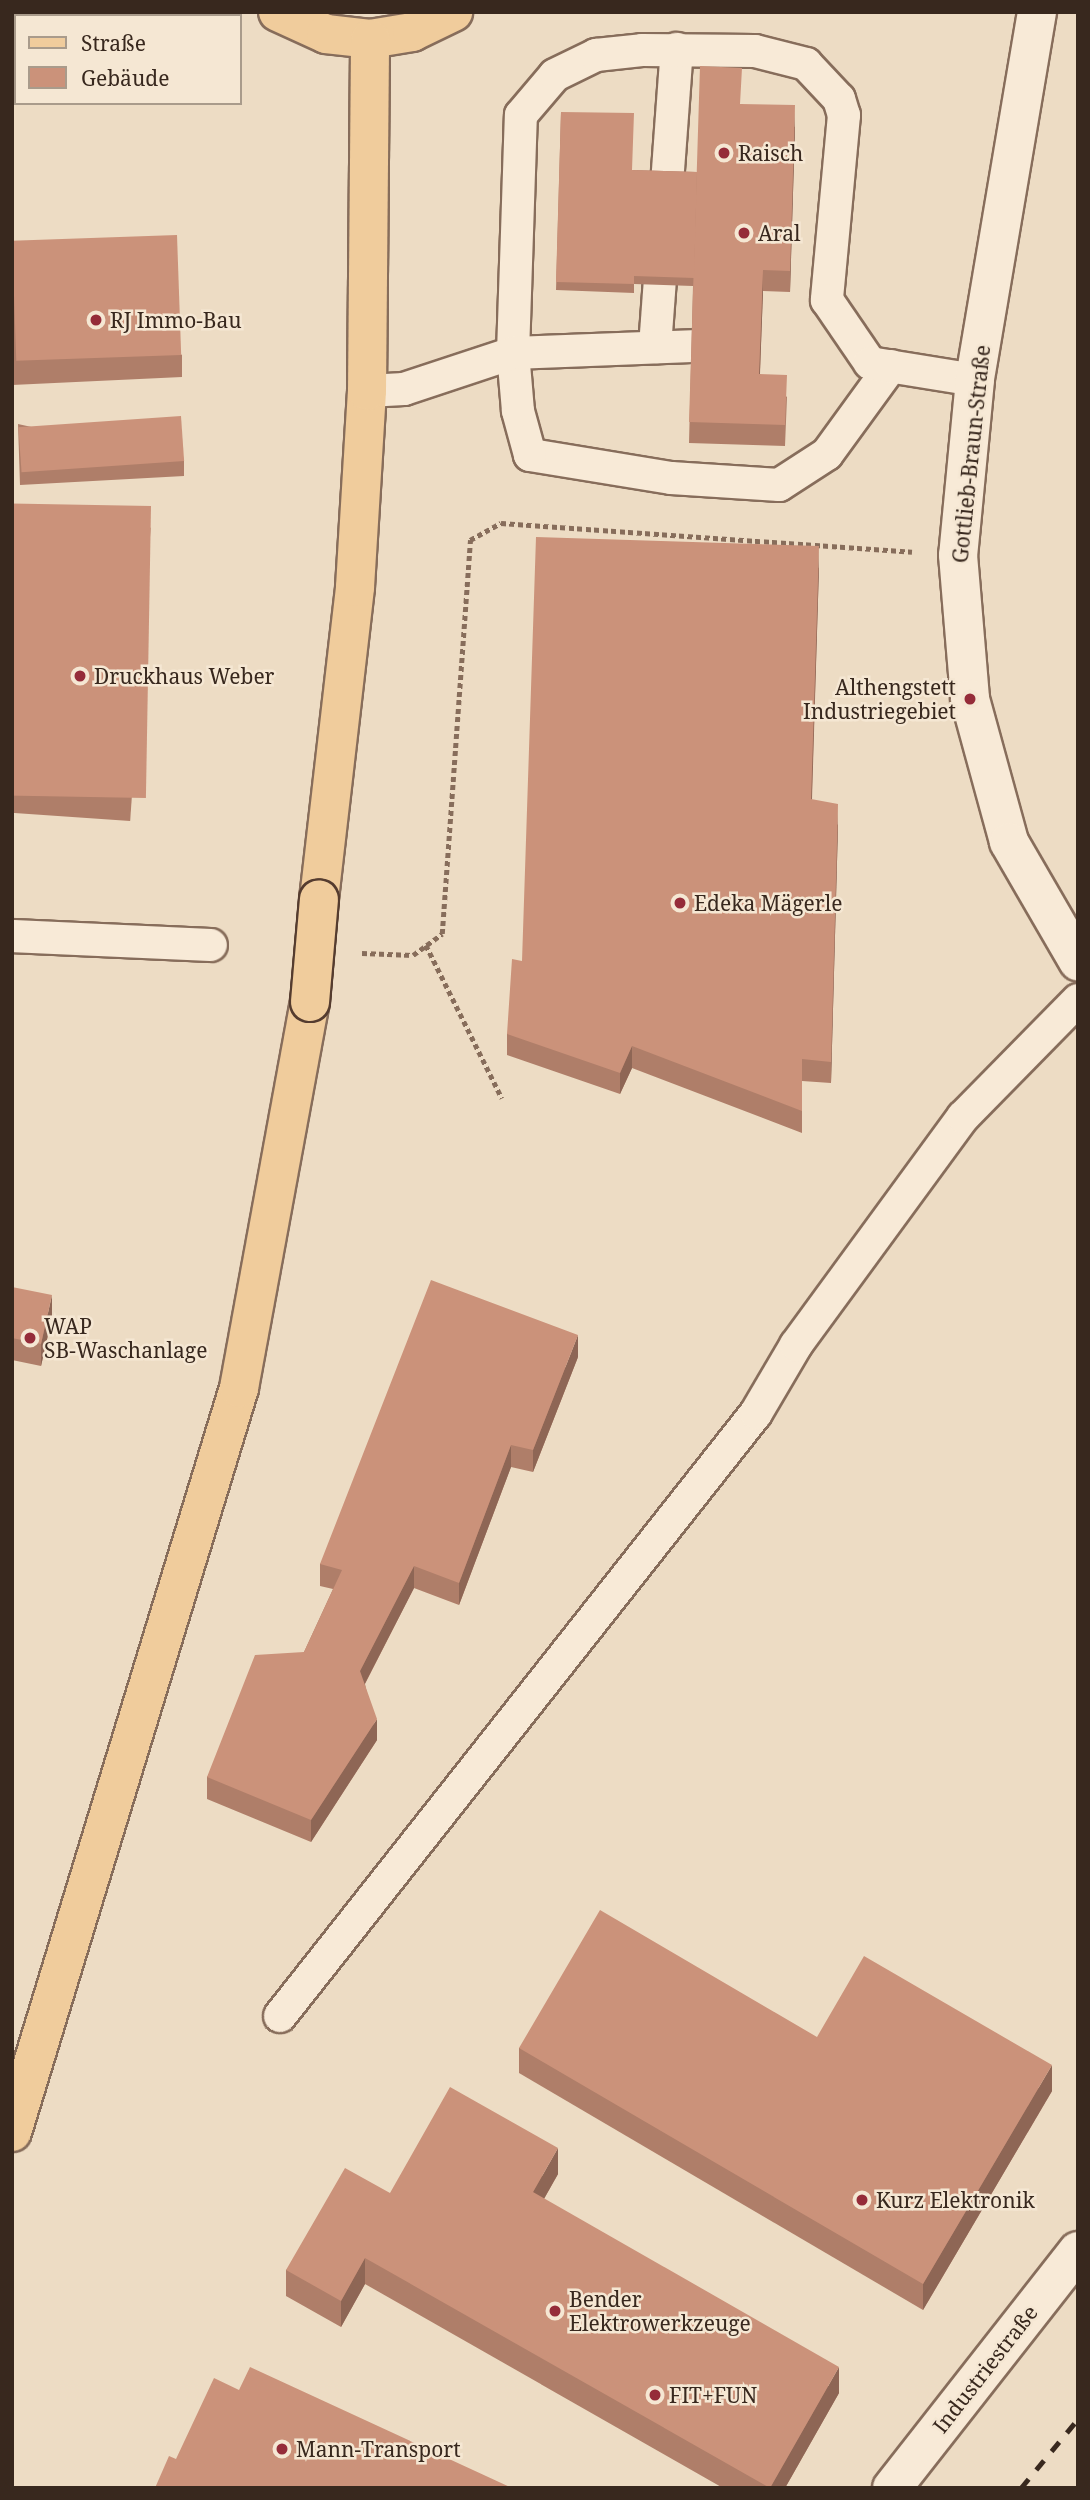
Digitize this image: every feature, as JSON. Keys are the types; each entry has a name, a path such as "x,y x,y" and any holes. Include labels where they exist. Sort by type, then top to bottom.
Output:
{"main road":[{"path":"278,12 327,34 370,39 412,33 453,12"},
{"path":"12,2132 239,1388 310,1002 319,899 355,587 367,391 370,39"}],"street":[{"name":"Gottlieb-Braun-Straße","path":"1037,12 975,380 958,555 970,699 1009,842 1078,961"},
{"name":"Industriestraße","path":"892,2488 1078,2250"}],"lane":[{"path":"891,366 827,454 779,485 671,478 530,455 517,411 513,353 521,115 555,75 596,55 677,49 755,51 806,64 839,99 844,115 827,300 870,363 891,366 975,380"},
{"path":"655,347 677,49"},
{"path":"367,391 404,389 513,353 692,346"},
{"path":"12,936 211,945"},
{"path":"279,2016 757,1413 804,1334 963,1118 1078,1000"}],"path":[{"path":"359,952 413,955 442,934 470,540 501,523 958,555"},
{"path":"426,945 502,1098"}],"building":[{"name":"Aral","path":"700,66 742,68 740,104 795,105 790,271 763,270 759,374 787,375 785,425 689,422"},
{"path":"561,112 634,113 632,170 697,172 694,278 634,276 634,284 556,282"},
{"name":"RJ Immo-Bau","path":"177,235 181,355 16,361 12,241"},
{"path":"181,416 184,461 22,472 18,427"},
{"name":"Druckhaus Weber","path":"12,504 151,506 146,798 12,796"},
{"name":"Edeka Mägerle","path":"536,537 819,546 811,799 838,804 831,1062 802,1059 802,1111 632,1046 620,1073 507,1034 512,959 522,961"},
{"path":"431,1280 578,1335 533,1450 511,1445 459,1583 414,1566 360,1671 377,1719 311,1820 207,1777 255,1655 304,1652 342,1570 320,1564"},
{"path":"12,1287 52,1295 41,1344 12,1338"},
{"name":"Kurz Elektronik","path":"600,1910 817,2037 864,1956 1052,2065 923,2284 519,2048"},
{"name":"Bender Elektrowerkzeuge","path":"450,2087 558,2148 533,2192 839,2367 770,2488 365,2258 341,2301 286,2270 345,2168 390,2193"},
{"name":"Mann-Transport","path":"250,2367 512,2488 155,2488 169,2456 176,2459 214,2378 239,2390"}],"railway":[{"path":"1021,2488 1078,2419"}],"place":[{"name":"Raisch","path":"724,153"},
{"name":"Aral","path":"744,233"},
{"name":"RJ Immo-Bau","path":"96,320"},
{"name":"Druckhaus Weber","path":"80,676"},
{"name":"Althengstett Industriegebiet","path":"970,699"},
{"name":"Edeka Mägerle","path":"680,903"},
{"name":"WAP SB-Waschanlage","path":"30,1338"},
{"name":"Kurz Elektronik","path":"862,2200"},
{"name":"Bender Elektrowerkzeuge","path":"555,2311"},
{"name":"FIT+FUN","path":"655,2395"},
{"name":"Mann-Transport","path":"282,2449"}]}
